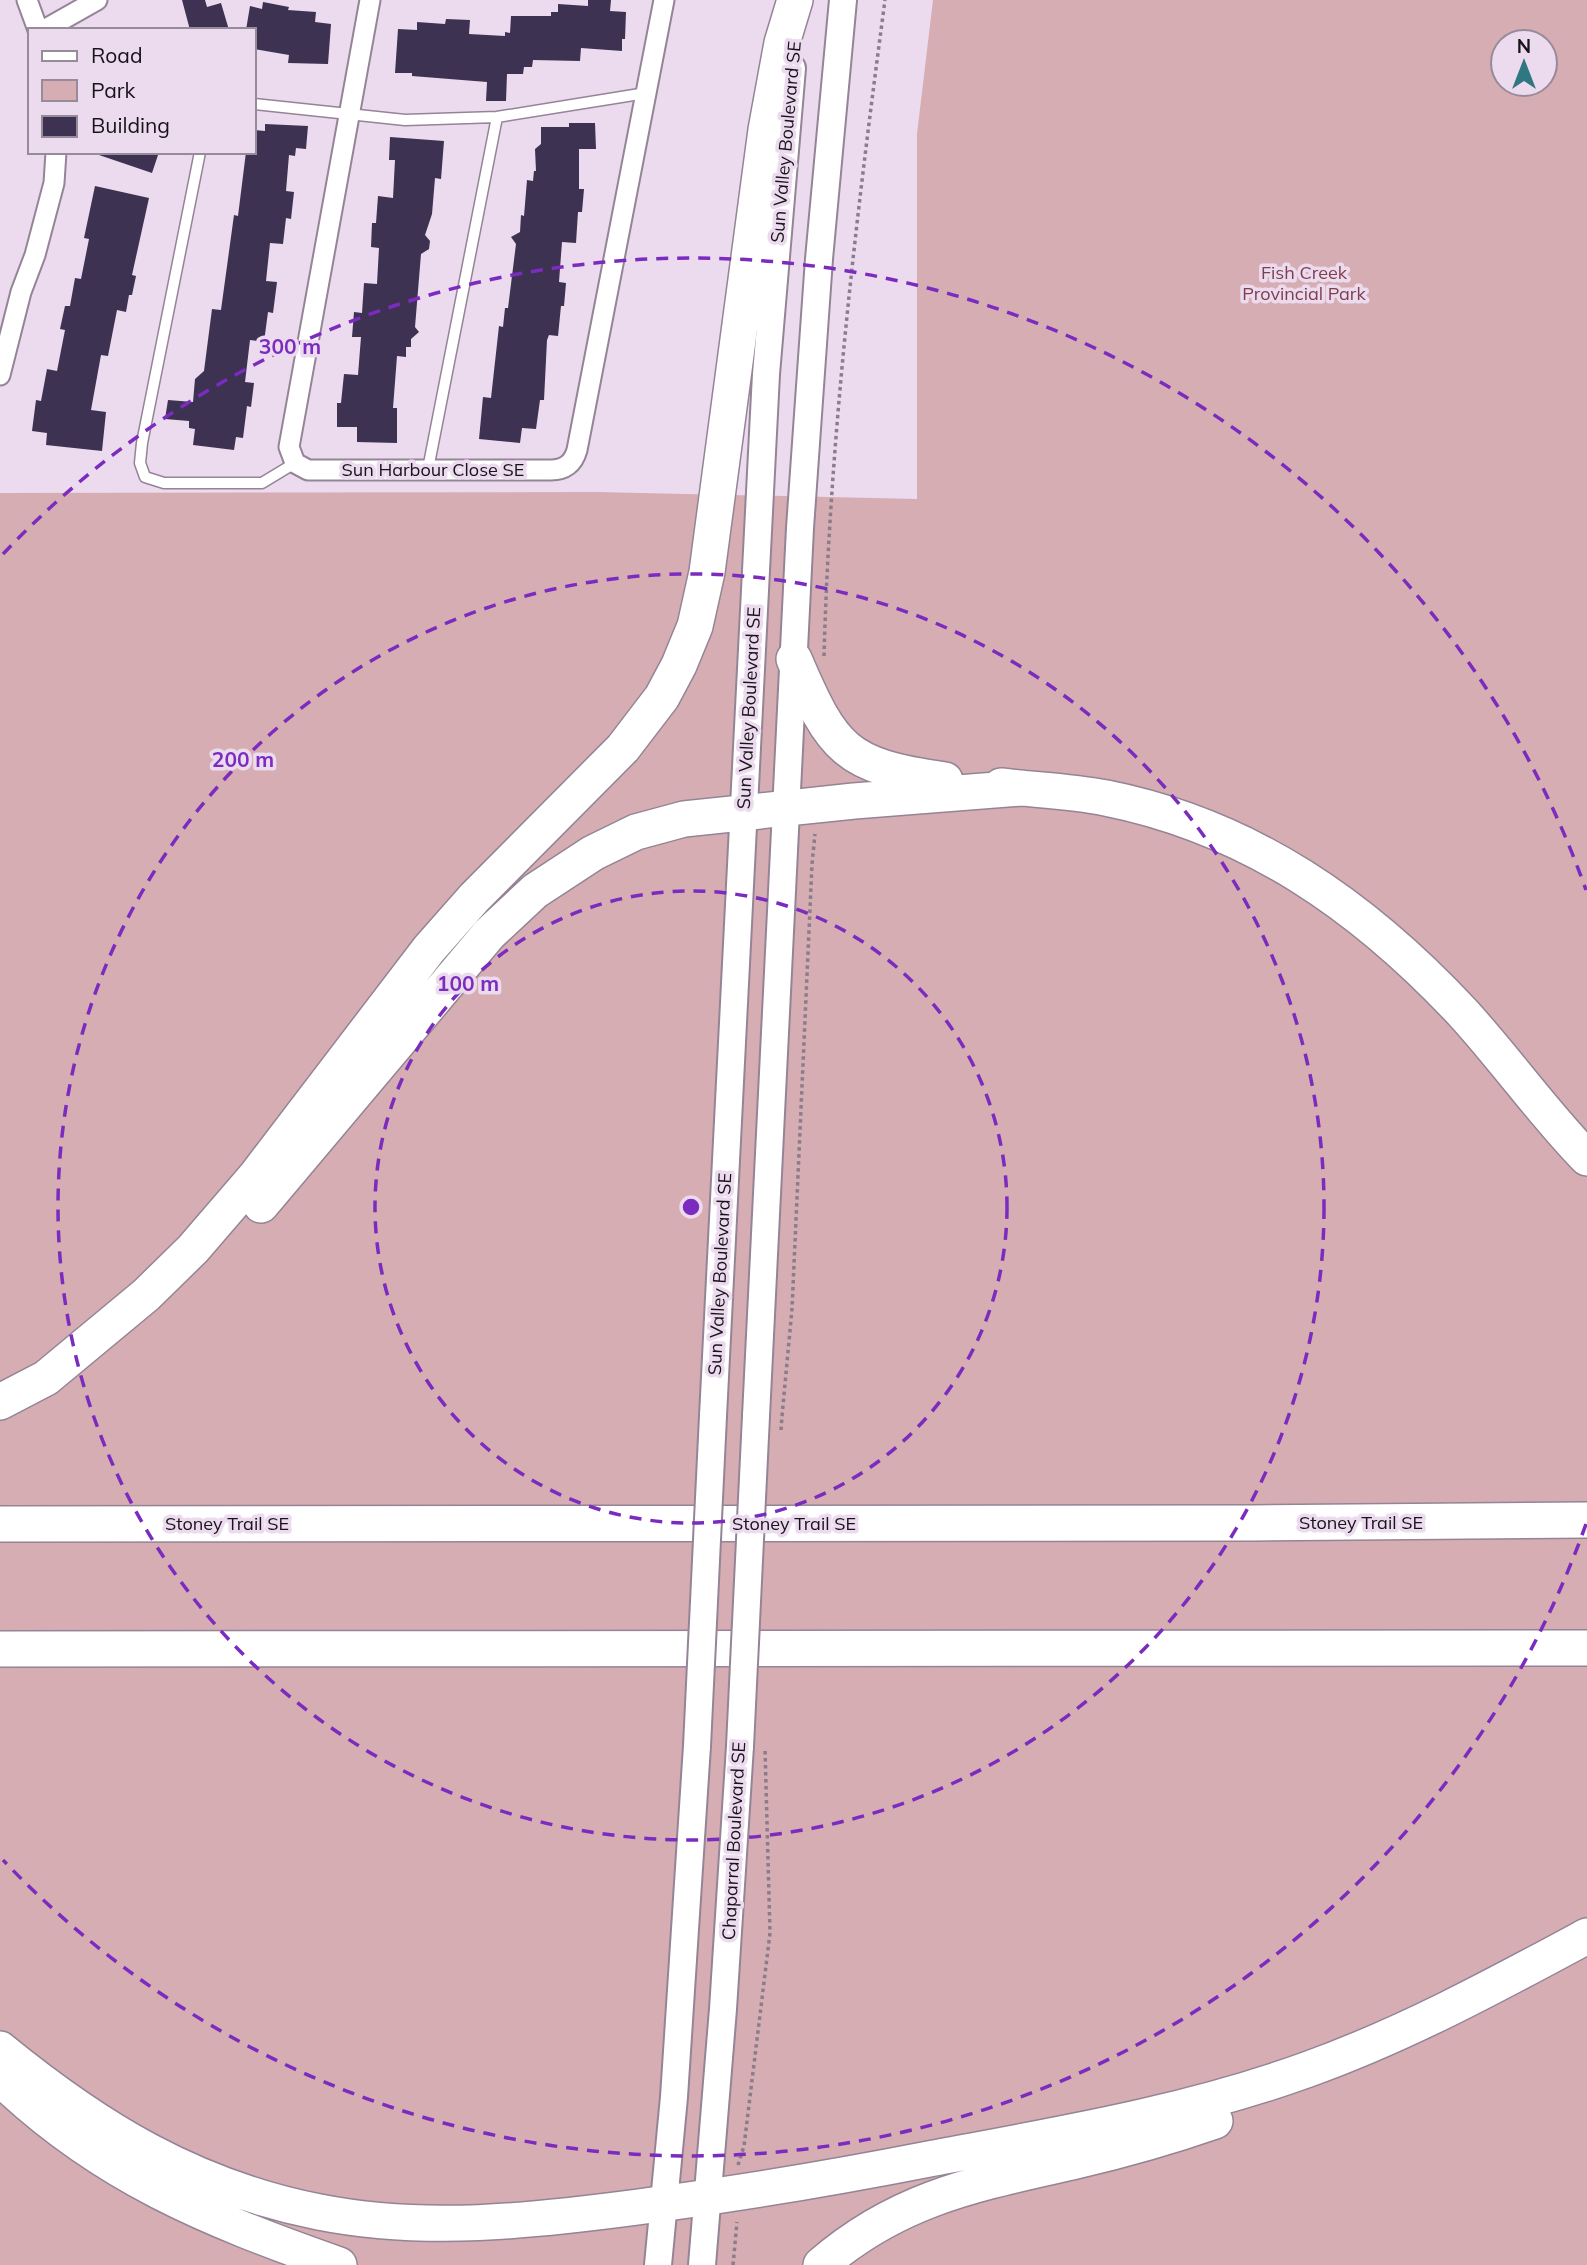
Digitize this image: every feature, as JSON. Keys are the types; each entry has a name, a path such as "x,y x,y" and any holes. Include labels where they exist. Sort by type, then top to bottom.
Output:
{"highway":[{"path":"46,1378 160,1282 205,1236 255,1177 429,949 474,898 623,748 652,712 672,681 695,626 707,572 764,140 782,43 797,0"},
{"path":"809,660 822,720 841,744 863,760 901,773 1104,798 1159,811 1230,838 1314,883 1378,931 1445,994 1587,1158"},
{"path":"0,1402 93,1350 146,1313 216,1252 289,1172 500,922 535,891 593,853 646,829 684,819 1022,788"},
{"name":"Stoney Trail SE","path":"0,1524 1212,1524 1587,1520"},
{"path":"0,1649 1587,1648"},
{"path":"821,2265 871,2227 923,2202 1024,2172 1114,2151 1197,2127 1262,2106 1316,2084 1406,2040 1488,1990 1587,1936"},
{"path":"0,2049 81,2112 152,2154 218,2183 292,2206 380,2221 435,2224 551,2218 708,2198 810,2182 1066,2133 1223,2097 1343,2056 1488,1990"},
{"path":"0,2078 33,2108 94,2154 164,2195 229,2225 339,2265"}],"main road":[{"name":"Sun Valley Boulevard SE","path":"664,2203 683,1976 697,1746 766,374 797,0"},
{"path":"769,1416 786,808 809,660 818,259 843,0"},
{"name":"Chaparral Boulevard SE","path":"702,2265 729,1927 752,1746 769,1416"},
{"path":"658,2265 664,2203"}],"street":[{"path":"27,0 37,28"},
{"path":"48,28 97,0"},
{"path":"295,463 289,447 370,0"},
{"name":"Sun Harbour Close SE","path":"295,463 308,470 557,470 573,460 648,93 664,0"},
{"path":"0,376 21,292 35,255 54,183 56,154"}],"lane":[{"path":"256,104 405,120 497,117 648,93"},
{"path":"428,469 497,117"},
{"path":"200,154 142,443 141,463 145,477 164,483 262,483 295,463"}],"path":[{"path":"809,660 834,464 861,181 885,0"},
{"path":"769,1416 792,1309 812,864 816,830"},
{"path":"737,2166 744,2146 770,1933 752,1746"},
{"path":"733,2265 737,2217"}],"green space":[{"name":"Fish Creek Provincial Park","path":"933,0 1587,0 1587,2265 0,2265 0,493 596,492 917,499 917,134"}],"building":[{"path":"182,0 205,0 207,7 221,3 228,28 189,28"},
{"path":"588,0 611,0 610,11 626,12 622,51 581,48 580,61 533,60 532,67 524,67 523,74 507,74 506,101 486,101 487,82 395,73 398,29 417,30 417,22 445,24 446,19 470,20 469,34 505,36 505,32 510,33 511,16 551,16 551,12 558,12 558,4 588,6"},
{"path":"263,2 289,7 288,10 316,12 315,22 331,24 328,64 288,63 289,55 256,49 256,28 246,28 250,6 262,9"},
{"path":"569,123 595,123 596,149 579,149 579,189 584,189 582,212 578,212 576,243 562,242 559,282 566,283 564,306 561,306 558,336 549,335 547,340 544,400 540,400 536,429 522,428 520,443 479,439 483,397 491,398 499,326 503,327 505,308 508,308 516,244 511,237 520,232 527,180 533,181 536,171 535,149 541,144 541,127 569,127"},
{"path":"265,124 308,126 306,149 296,148 295,156 289,155 286,191 294,192 291,219 286,218 283,244 270,243 266,281 277,282 273,313 268,312 264,342 250,340 245,382 254,383 251,407 247,406 243,438 236,437 234,450 193,445 195,429 189,428 189,421 165,419 168,400 193,402 195,379 204,371 212,309 221,310 246,154 256,154 256,130 265,131"},
{"path":"390,137 444,141 441,179 435,178 432,214 425,235 430,241 429,249 421,254 415,327 419,332 411,339 411,347 406,347 406,357 397,356 393,408 397,408 397,443 357,442 357,427 337,427 337,403 341,403 344,374 358,375 361,337 352,337 354,312 362,313 364,283 377,284 379,248 371,247 372,223 376,223 378,196 393,198 395,160 389,160"},
{"path":"99,154 158,154 152,173"},
{"path":"95,186 149,198 132,275 136,276 132,295 129,295 126,312 117,310 108,356 101,355 91,410 106,412 102,451 46,445 47,433 32,431 36,400 41,401 47,369 57,371 65,330 60,329 65,306 70,306 75,278 81,279 89,239 84,238"}]}
